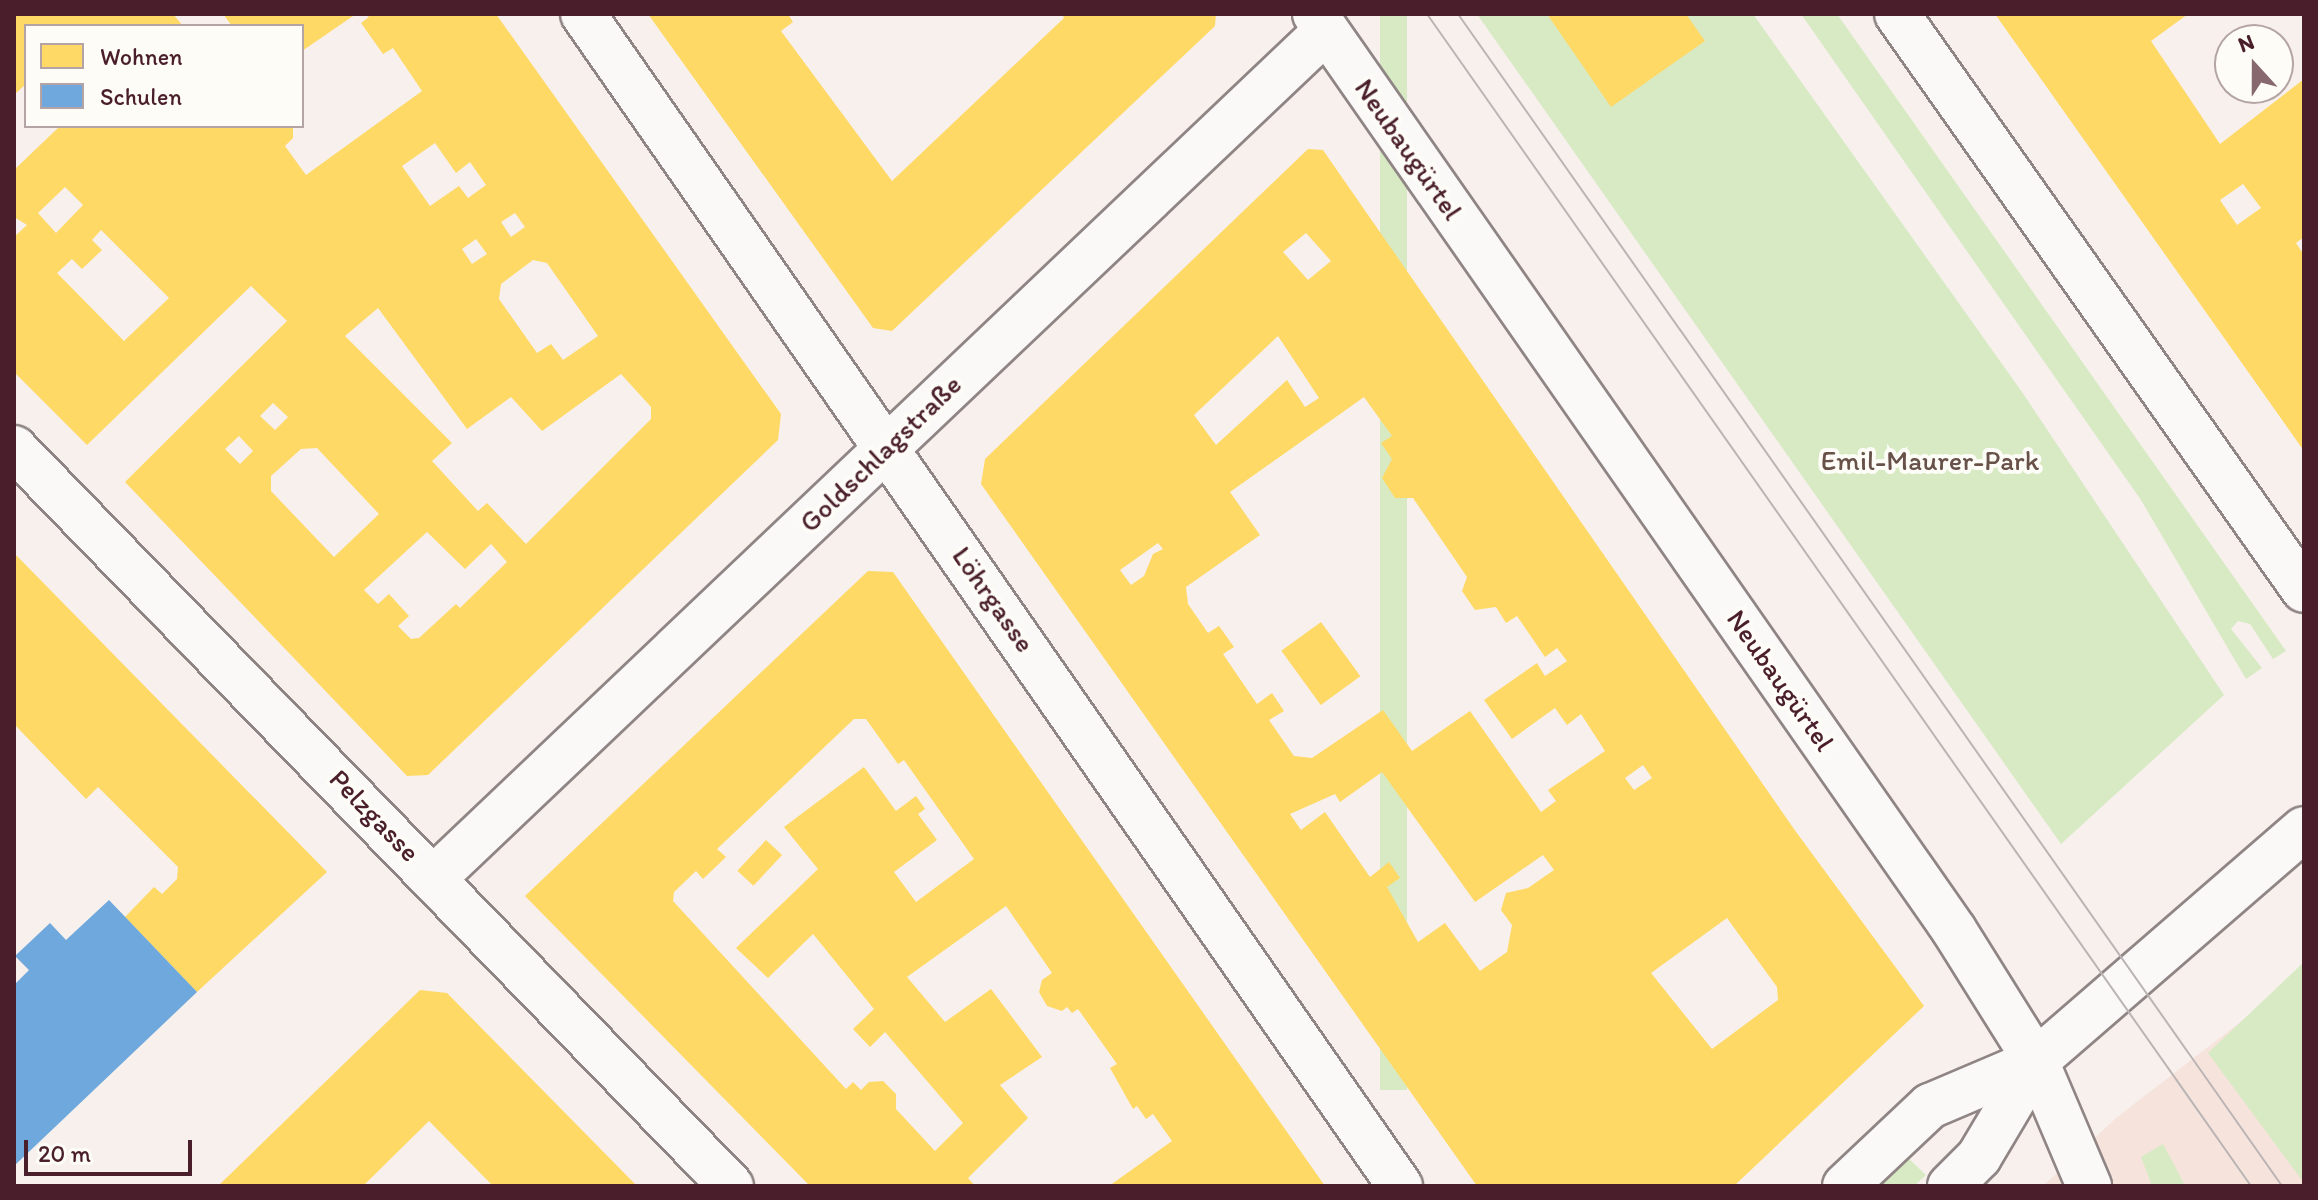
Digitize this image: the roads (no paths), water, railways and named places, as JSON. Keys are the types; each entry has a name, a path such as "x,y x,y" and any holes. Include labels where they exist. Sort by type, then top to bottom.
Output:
{"street":[{"name":"Löhrgasse","path":"583,14 888,445 1400,1186"},
{"path":"1897,14 2304,590"},
{"name":"Goldschlagstraße","path":"435,877 888,445 1320,22"},
{"name":"Neubaugürtel","path":"1320,22 1954,930 2036,1061 2089,1186"},
{"name":"Pelzgasse","path":"14,448 435,877 731,1186"},
{"path":"1845,1186 1930,1106 2036,1061 2304,829"},
{"path":"1950,1186 1979,1157 2036,1061"}],"tram line":[{"path":"1427,14 2251,1186"},
{"path":"1458,14 2282,1186"}],"park label":[{"name":"Emil-Maurer-Park","path":"1930,460"}]}
